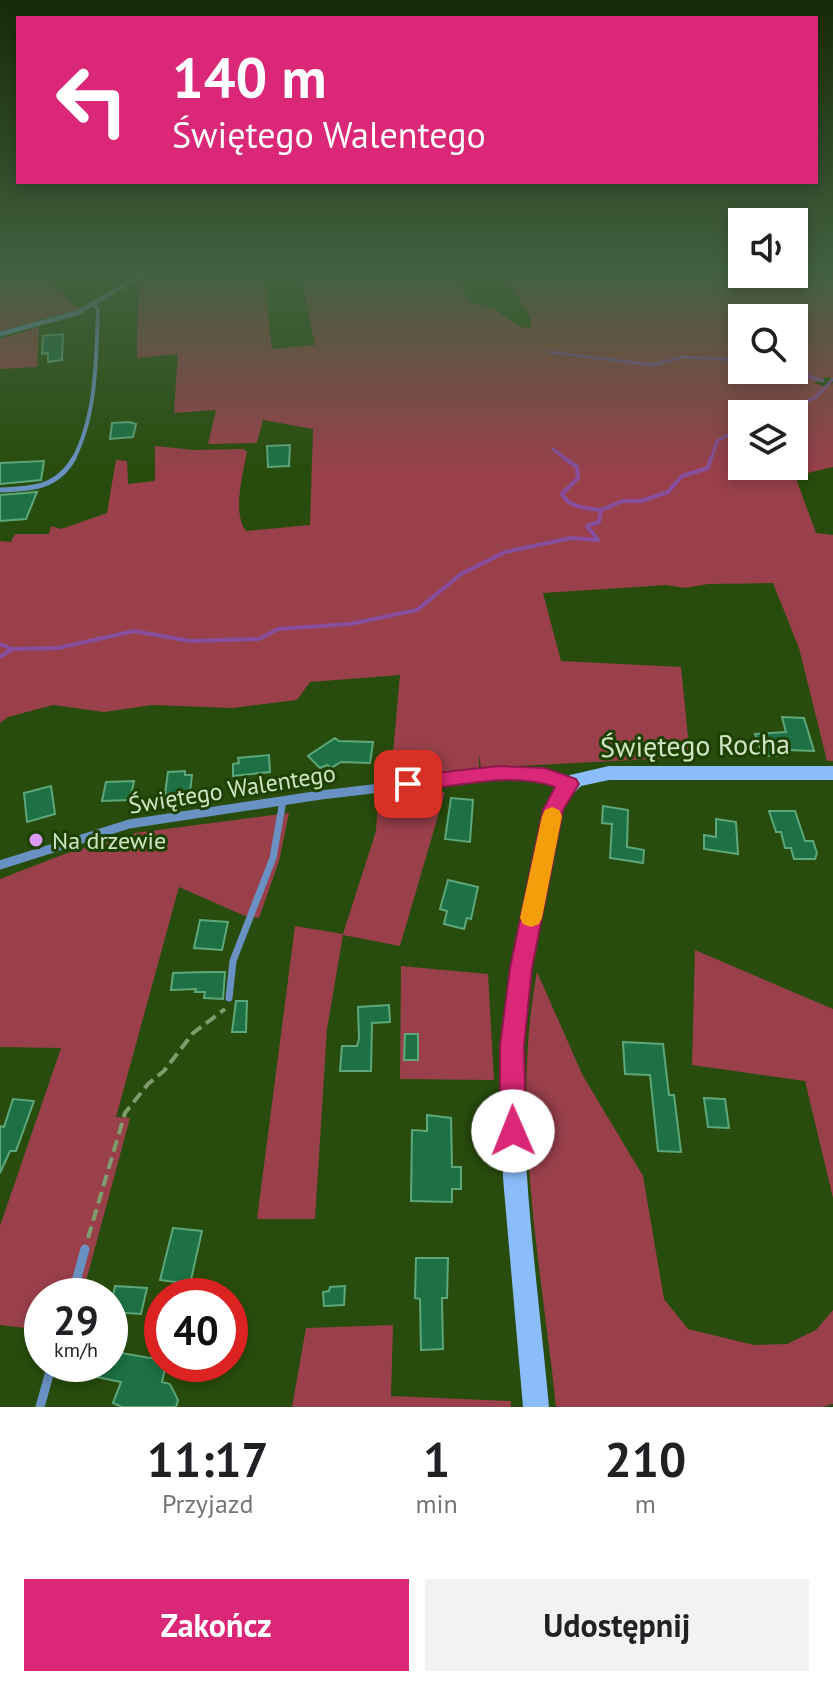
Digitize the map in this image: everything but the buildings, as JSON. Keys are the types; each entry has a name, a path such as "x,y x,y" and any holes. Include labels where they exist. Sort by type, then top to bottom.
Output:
{"street":[{"name":"Świętego Rocha","path":"569,784 583,777 609,773 833,773"},
{"name":"Świętego Walentego","path":"0,865 129,824 283,801 499,774 545,775 569,784"},
{"path":"536,1407 515,1178 512,1046 521,968 553,810 569,784"}],"lane":[{"path":"0,490 34,489 53,482 68,470 80,449 97,361 97,340"},
{"path":"229,998 233,961 273,858 283,801"},
{"path":"77,1278 85,1249"},
{"path":"40,1407 47,1382"}],"path":[{"path":"85,1249 125,1113 148,1084 164,1071 193,1033 225,1008 229,998"}],"shaded area":[{"path":"0,340 38,340 37,367 0,369"},
{"path":"137,340 271,340 272,349 315,345 314,340 728,340 728,384 808,384 808,340 833,340 833,378 826,377 814,383 826,387 833,383 833,467 808,473 808,400 728,400 728,480 796,480 816,533 833,535 833,761 827,761 799,648 773,583 708,584 685,588 667,585 543,593 561,661 681,667 690,757 481,768 479,755 479,769 391,775 400,675 310,682 297,700 232,708 152,705 104,712 53,705 8,717 0,723 0,541 11,542 15,534 49,534 51,526 61,529 107,513 116,460 127,461 128,484 155,481 155,446 195,450 243,449 247,452 239,504 246,531 310,525 313,429 263,420 257,443 208,444 216,410 174,413 178,354 137,358"},
{"path":"445,792 400,946 343,935 327,1029 315,1219 257,1219 295,926 343,934 376,831 378,800"},
{"path":"289,813 279,861 259,918 245,916 179,887 116,1117 130,1118 87,1278 24,1278 24,1328 0,1325 0,1226 61,1048 0,1047 0,879 62,855 135,833"},
{"path":"695,950 833,1009 833,1198 805,1081 692,1065"},
{"path":"401,966 488,974 494,1080 400,1079"},
{"path":"537,972 583,1076 643,1176 664,1299 688,1329 754,1345 787,1344 816,1330 833,1310 833,1404 822,1407 556,1407 536,1244 527,1135 529,1026"},
{"path":"393,1325 391,1396 511,1401 511,1407 292,1407 306,1328"}],"waterway":[{"path":"550,352 652,365 683,357 728,359"},
{"path":"808,376 823,381"},
{"path":"808,401 816,397 833,379"},
{"path":"711,460 717,441 728,435"},
{"path":"553,449 567,460"},
{"path":"564,458 577,467 578,478 562,494 565,499 579,506 601,510"},
{"path":"601,510 623,501 641,501 668,492 682,476 708,468 711,458"},
{"path":"12,649 58,648 134,631 190,641 259,639 278,629 350,624 417,610 461,574 505,552 571,538 598,540 587,526 599,522 601,510"},
{"path":"0,644 12,649"},
{"path":"0,657 12,649"}],"slow traffic":[{"path":"531,918 552,816"}],"place":[{"name":"Na drzewie","path":"36,840"}],"route":[{"path":"408,784 499,774 545,775 569,784 553,810 521,968 512,1046 513,1131"}]}
